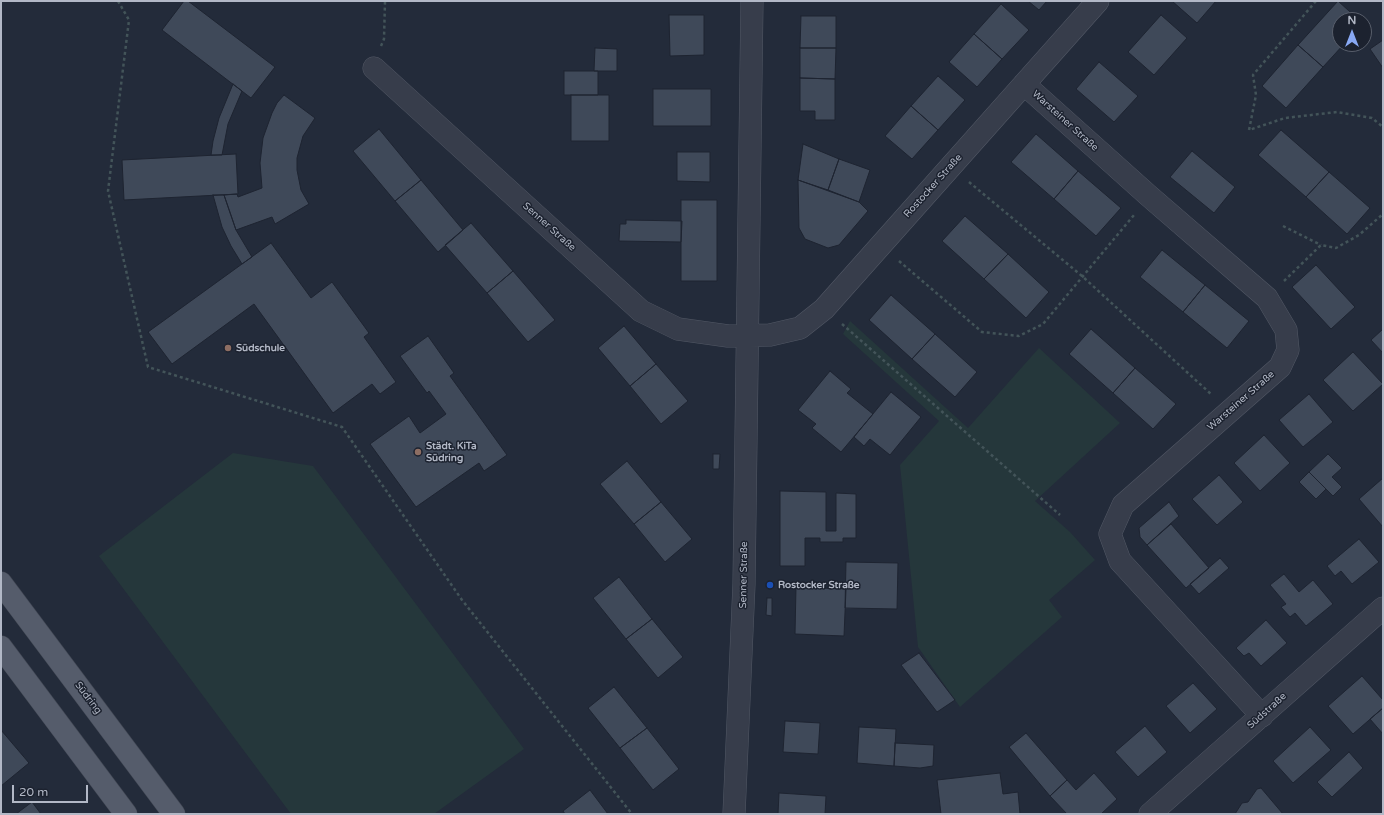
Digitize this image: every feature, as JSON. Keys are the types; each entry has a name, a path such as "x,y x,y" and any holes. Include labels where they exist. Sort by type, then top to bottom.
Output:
{"main road":[{"name":"Südring","path":"1,583 174,814"},
{"path":"1,647 126,814"}],"street":[{"name":"Senner Straße","path":"734,814 744,584 752,1"},
{"name":"Rostocker Straße","path":"747,336 770,335 800,328 824,309 1098,1"},
{"name":"Senner Straße","path":"374,68 641,311 678,328 728,336 747,336"},
{"name":"Warsteiner Straße","path":"1024,84 1149,196 1267,298 1286,330 1288,350 1280,367 1123,505 1110,534 1120,561 1262,716"},
{"name":"Südstraße","path":"1150,814 1383,608"}],"path":[{"path":"118,1 130,20 108,191 148,367 342,427 462,600 632,814"},
{"path":"374,68 384,39 385,1"},
{"path":"1316,1 1253,75 1256,94 1249,130 1285,118 1337,112 1372,118 1383,127"},
{"path":"950,167 1082,276 1229,411"},
{"path":"881,245 982,332 1019,336 1043,324 1149,196"},
{"path":"1282,226 1321,245 1336,248 1359,235 1383,214"},
{"path":"1267,298 1321,245"},
{"path":"824,309 1060,515"}],"shaded area":[{"path":"850,321 968,428 1039,348 1120,423 1035,501 1070,532 1095,560 1049,600 1062,617 960,707 918,647 900,465 939,421 843,334"},
{"path":"233,453 313,466 524,749 434,814 291,814 99,556"}],"building":[{"path":"184,1 188,1 275,67 251,98 162,30"},
{"path":"1028,1 1047,1 1039,10"},
{"path":"1172,1 1216,1 1197,23"},
{"path":"1338,1 1350,12 1332,12 1332,52 1337,52 1323,67 1298,45"},
{"path":"1001,4 1029,30 1002,59 974,34"},
{"path":"669,15 704,15 704,55 670,56"},
{"path":"1161,15 1187,38 1154,75 1128,52"},
{"path":"801,16 836,16 836,48 800,48"},
{"path":"974,34 1002,59 977,87 949,62"},
{"path":"1383,40 1383,68 1372,52 1372,48"},
{"path":"1298,45 1323,67 1286,108 1262,86"},
{"path":"595,48 617,49 617,71 594,71"},
{"path":"800,48 836,48 835,79 800,78"},
{"path":"1099,62 1138,96 1114,122 1076,89"},
{"path":"564,71 598,71 598,95 564,95"},
{"path":"938,76 965,100 938,130 911,106"},
{"path":"800,78 835,79 835,120 815,120 815,111 800,111"},
{"path":"233,84 242,91 228,124 222,155 211,155 219,118"},
{"path":"653,89 711,89 711,126 653,126"},
{"path":"284,95 315,118 303,136 297,158 297,170 301,190 309,204 275,224 272,217 236,230 224,195 237,194 238,197 262,188 260,163 263,138 272,113 277,103"},
{"path":"571,95 609,95 609,141 571,141"},
{"path":"911,106 938,130 912,159 885,136"},
{"path":"379,129 421,180 395,201 353,151"},
{"path":"1281,130 1329,172 1306,197 1258,155"},
{"path":"1036,134 1078,171 1054,199 1011,162"},
{"path":"803,144 839,159 828,190 798,180"},
{"path":"1192,151 1235,187 1214,213 1170,177"},
{"path":"677,152 710,152 710,182 677,181"},
{"path":"236,154 238,194 124,200 122,160"},
{"path":"839,159 870,170 859,202 828,190"},
{"path":"1078,171 1121,208 1096,236 1054,199"},
{"path":"1329,172 1370,208 1347,234 1306,197"},
{"path":"421,180 463,230 438,252 395,201"},
{"path":"798,180 859,202 868,211 839,245 828,248 805,239 799,228"},
{"path":"213,195 224,195 236,230 252,257 242,264 222,227"},
{"path":"681,200 717,200 717,281 681,281"},
{"path":"965,216 1008,254 984,279 942,241"},
{"path":"626,220 682,221 681,242 619,241 620,224 626,224"},
{"path":"471,223 513,271 487,293 445,245"},
{"path":"271,243 311,298 332,282 369,333 364,337 396,382 380,394 372,384 333,413 254,304 172,364 148,332"},
{"path":"1162,250 1205,285 1183,312 1140,277"},
{"path":"1008,254 1049,292 1026,318 984,279"},
{"path":"1316,265 1355,307 1331,329 1292,287"},
{"path":"513,271 555,320 528,342 487,293"},
{"path":"1205,285 1249,321 1227,348 1183,312"},
{"path":"891,295 935,334 912,359 869,320"},
{"path":"624,326 656,364 630,386 598,348"},
{"path":"1091,329 1135,368 1113,393 1069,354"},
{"path":"1383,329 1383,353 1371,340"},
{"path":"935,334 977,372 955,397 912,359"},
{"path":"428,336 454,373 450,376 507,455 484,471 479,463 416,507 370,444 409,416 420,433 446,414 429,391 427,393 400,356"},
{"path":"1353,352 1383,384 1353,411 1323,380"},
{"path":"656,364 688,401 661,424 630,386"},
{"path":"1135,368 1176,404 1153,429 1113,393"},
{"path":"830,371 851,389 847,393 873,414 841,452 812,428 816,424 798,410"},
{"path":"891,392 921,417 890,455 870,439 864,446 854,437"},
{"path":"1309,394 1333,422 1303,447 1279,420"},
{"path":"1264,435 1290,463 1260,491 1234,463"},
{"path":"713,454 720,454 719,469 713,469"},
{"path":"1328,454 1342,468 1332,477 1342,487 1333,496 1309,472"},
{"path":"627,461 661,502 634,524 600,484"},
{"path":"1309,472 1326,489 1316,499 1299,482"},
{"path":"1219,475 1243,502 1217,525 1192,499"},
{"path":"1383,478 1383,527 1359,499"},
{"path":"780,491 826,492 826,531 836,531 836,493 856,494 856,538 843,538 843,542 820,542 820,538 805,538 805,566 780,566"},
{"path":"661,502 692,539 665,562 634,524"},
{"path":"1169,502 1179,516 1147,545 1140,537 1139,528"},
{"path":"1171,524 1209,568 1186,588 1147,545"},
{"path":"1359,539 1379,562 1352,584 1341,571 1335,576 1327,566"},
{"path":"1220,558 1229,568 1199,594 1190,584"},
{"path":"846,562 898,563 897,609 845,608"},
{"path":"1284,574 1299,592 1313,580 1333,604 1306,626 1295,613 1290,617 1281,607 1286,604 1270,585"},
{"path":"619,577 652,619 626,639 593,598"},
{"path":"796,587 846,589 844,636 795,634"},
{"path":"767,598 772,598 772,616 766,615"},
{"path":"652,619 683,657 658,678 626,639"},
{"path":"1266,620 1287,643 1261,666 1249,653 1244,656 1236,648"},
{"path":"919,653 955,700 937,712 901,665"},
{"path":"1362,676 1383,700 1383,708 1353,734 1328,706"},
{"path":"1193,683 1217,709 1190,733 1166,706"},
{"path":"614,687 647,728 620,748 588,708"},
{"path":"1383,708 1383,734 1370,719"},
{"path":"785,721 820,723 818,754 783,752"},
{"path":"1145,726 1167,752 1138,777 1115,752"},
{"path":"859,727 896,729 894,766 857,763"},
{"path":"1310,727 1331,750 1293,783 1273,761"},
{"path":"647,728 679,769 653,790 620,748"},
{"path":"1,730 29,763 1,786"},
{"path":"1026,733 1067,780 1050,796 1009,747"},
{"path":"895,743 934,745 933,766 920,768 894,766"},
{"path":"1349,752 1363,768 1332,797 1317,782"},
{"path":"1000,773 1003,794 1018,792 1020,814 941,814 937,780"},
{"path":"1094,773 1117,799 1101,814 1067,814 1050,796 1067,780 1076,790"},
{"path":"1261,788 1283,814 1235,814 1242,803 1248,802 1257,789"},
{"path":"590,790 608,814 565,814 563,811"},
{"path":"779,793 826,796 825,814 778,814"},
{"path":"32,802 41,814 16,814"}],"place":[{"name":"Südschule","path":"228,348"},
{"name":"Städt. KiTa Südring","path":"418,452"},
{"name":"Rostocker Straße","path":"770,585"}]}
